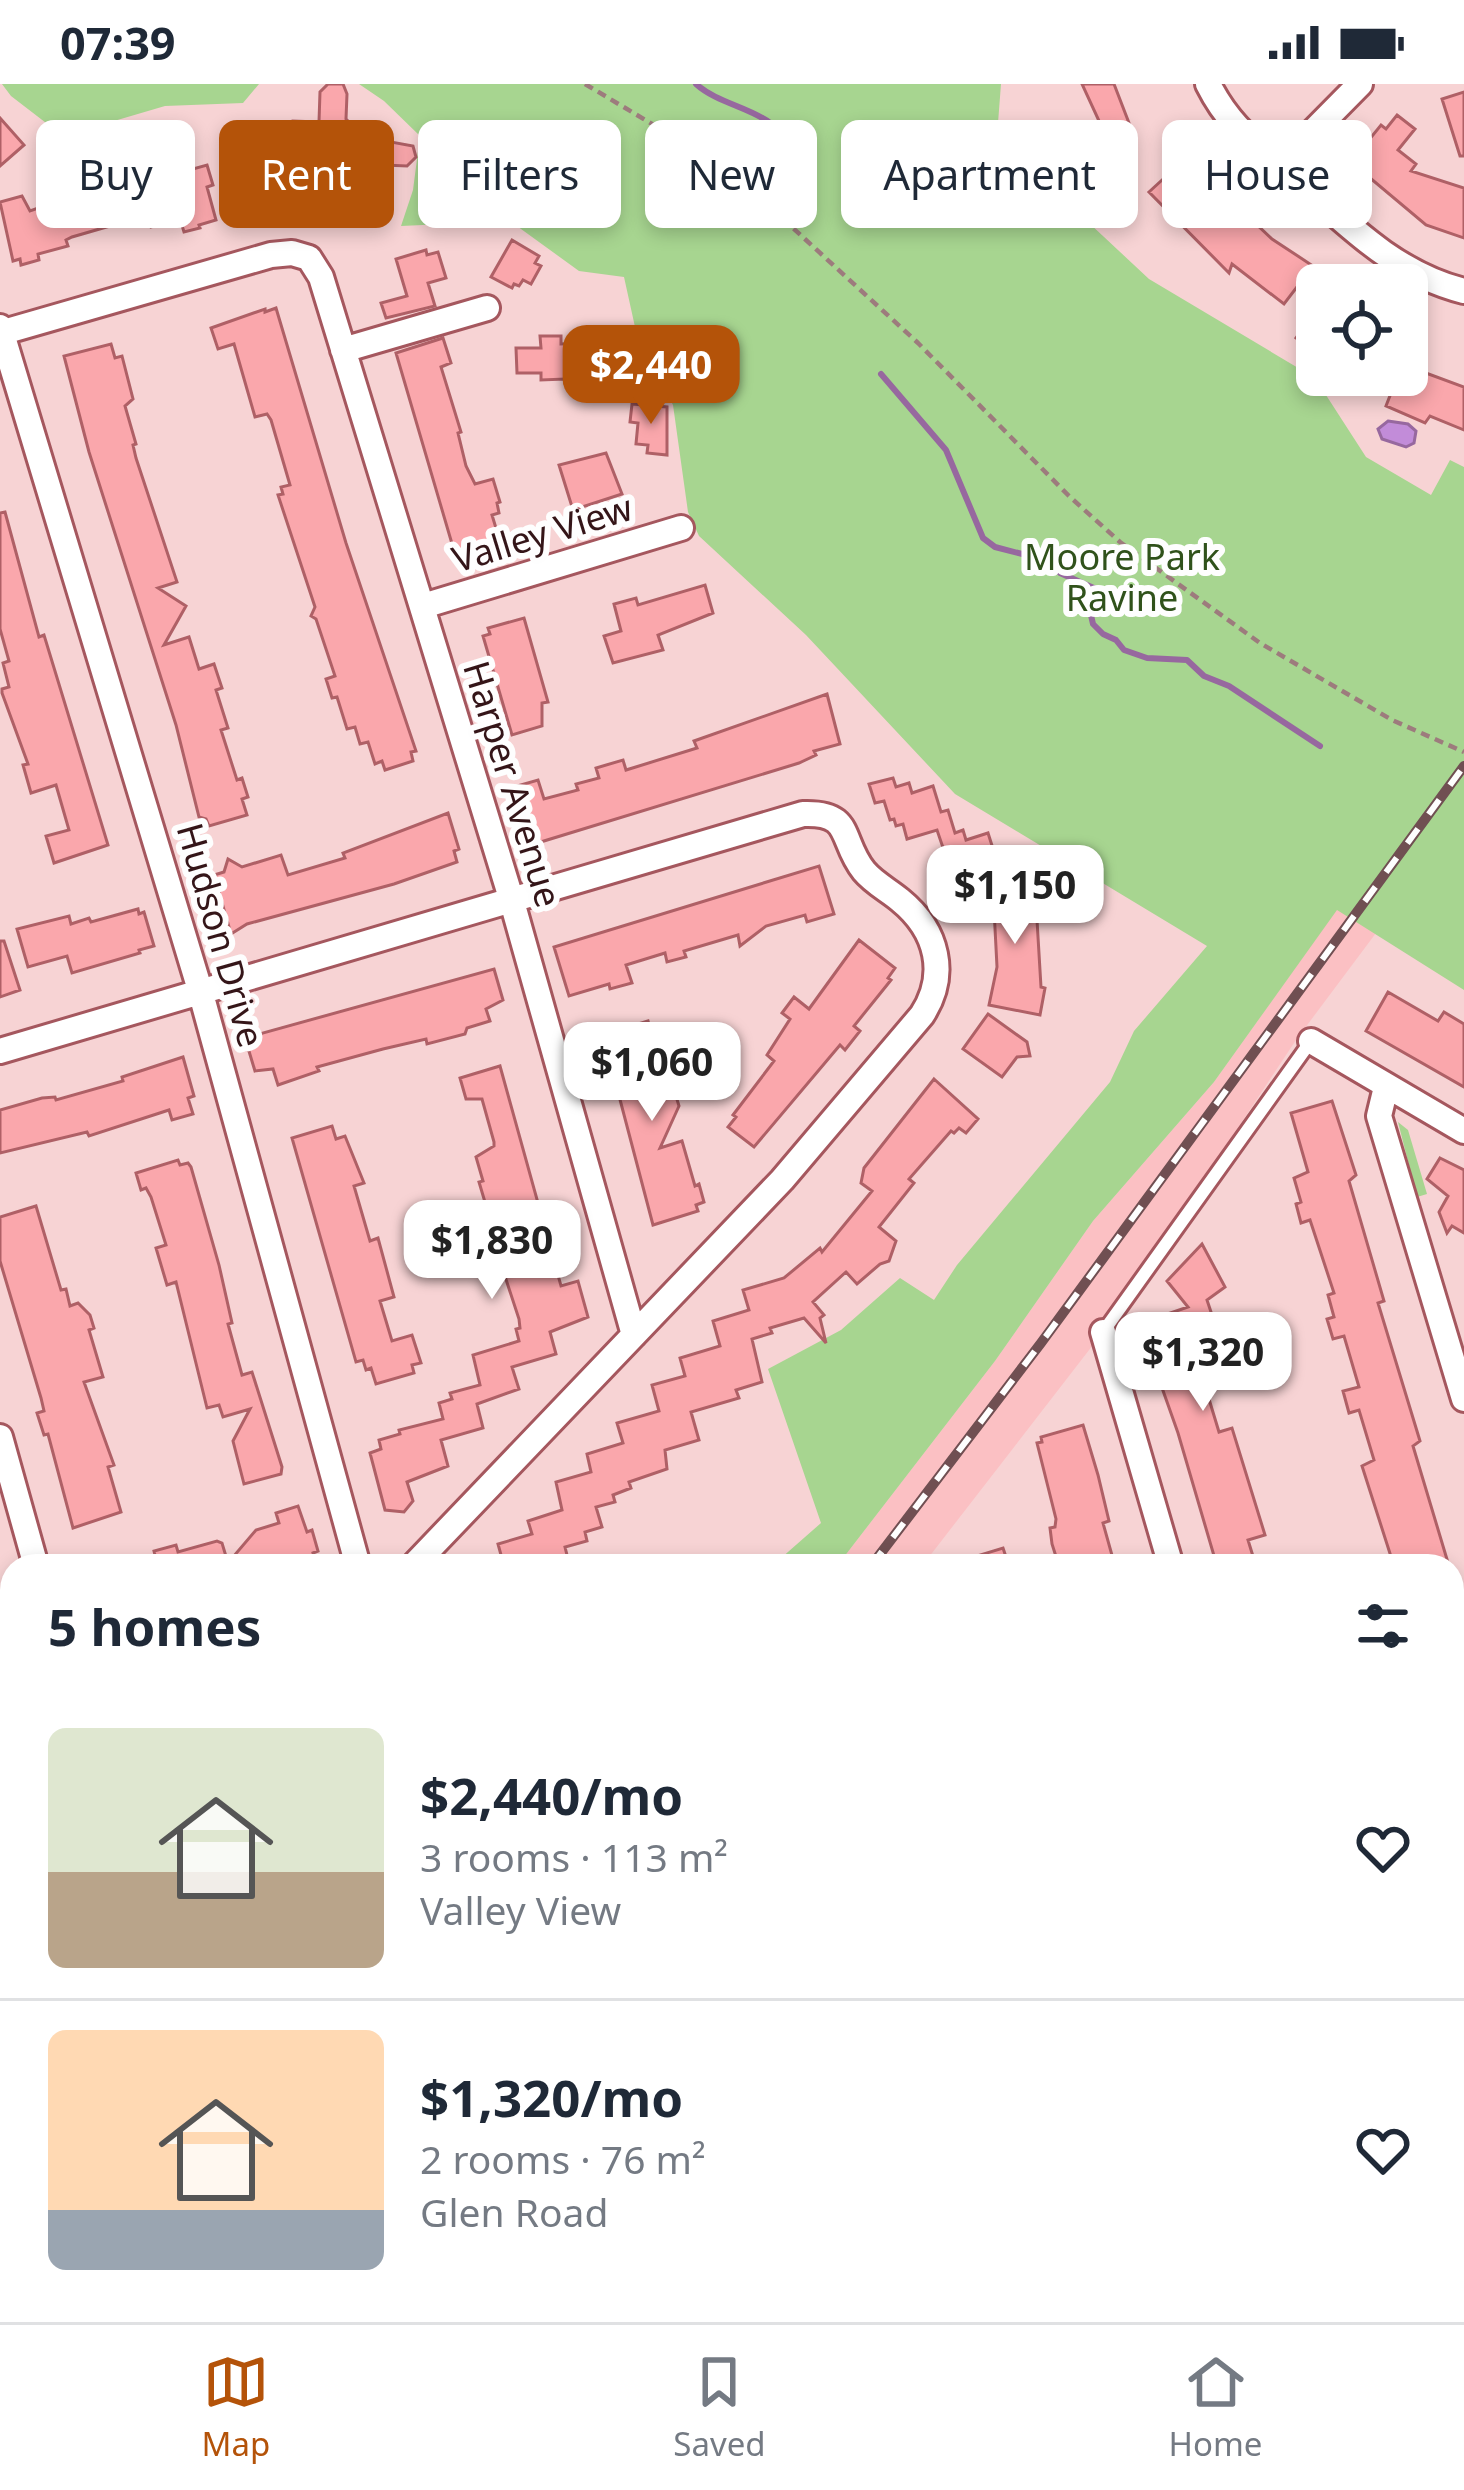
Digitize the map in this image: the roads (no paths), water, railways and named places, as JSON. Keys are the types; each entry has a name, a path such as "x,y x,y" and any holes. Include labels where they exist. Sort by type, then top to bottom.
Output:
{"street":[{"path":"1208,84 1229,120"},
{"path":"1324,120 1360,84"},
{"path":"1354,228 1412,273 1464,291"},
{"name":"Harper Avenue","path":"1,331 271,255 309,258 321,277 511,898 634,1335"},
{"path":"343,350 487,308"},
{"name":"Hudson Drive","path":"1,331 200,991 355,1554"},
{"name":"Valley View","path":"423,606 681,528"},
{"path":"0,1051 803,814 832,817 843,827 864,871 903,902 927,932 938,961 938,986 922,1016 782,1180 424,1554"},
{"path":"1311,1041 1464,1131"},
{"path":"1386,1087 1379,1116 1464,1399"},
{"path":"1103,1332 1168,1554"},
{"path":"0,1437 33,1554"}],"lane":[{"path":"1103,1332 1311,1041"}],"waterway":[{"path":"696,84 766,120"},
{"path":"881,374 946,450 983,538 995,547 1045,560 1060,573 1096,589 1090,611 1093,624 1124,650 1147,658 1187,660 1204,676 1229,686 1320,746"}],"railway":[{"path":"880,1554 1041,1343 1464,766"}],"park label":[{"name":"Moore Park Ravine","path":"1122,576"}]}
